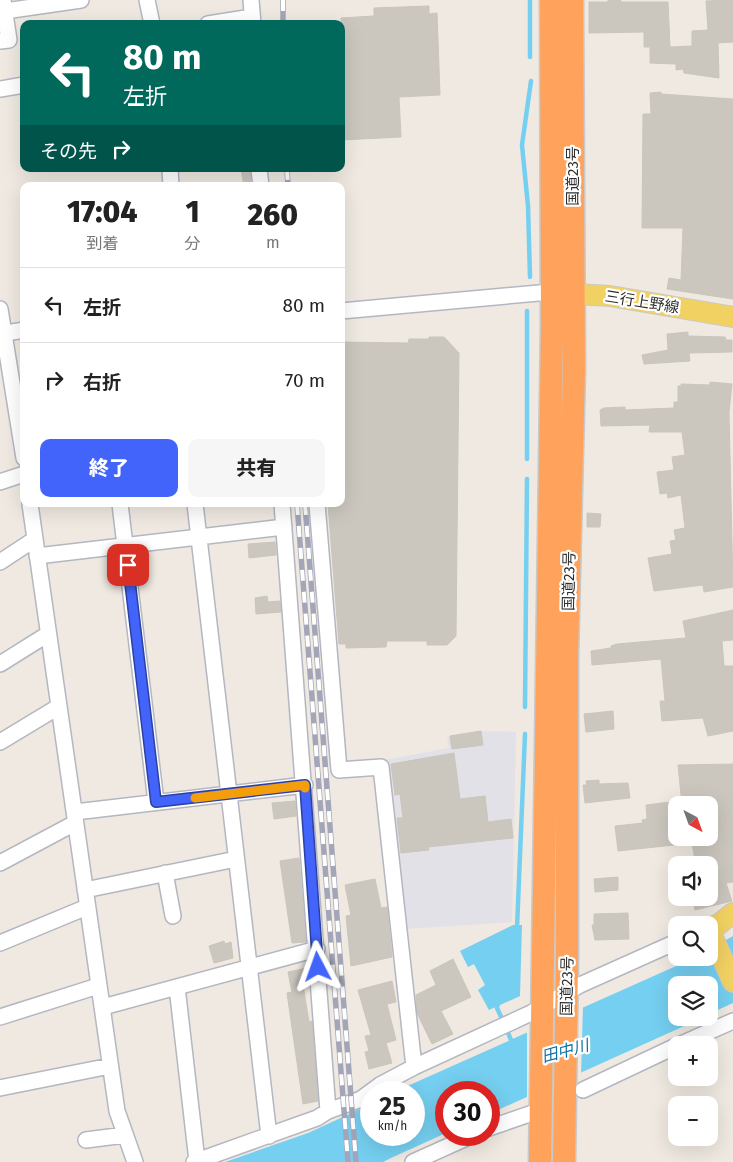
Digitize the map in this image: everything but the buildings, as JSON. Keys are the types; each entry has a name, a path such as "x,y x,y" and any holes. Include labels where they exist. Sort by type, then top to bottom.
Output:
{"highway":[{"name":"国道23号","path":"540,1162 552,326 550,292 551,0"},
{"name":"国道23号","path":"564,1162 575,1092 566,997 567,675 574,370 572,0"}],"main road":[{"name":"三行上野線","path":"550,292 610,296 733,317"},
{"path":"718,925 733,912"},
{"path":"718,949 733,982"}],"street":[{"path":"0,41 9,40 4,5 81,0"},
{"path":"148,0 151,20"},
{"path":"251,0 252,20"},
{"path":"0,89 20,86"},
{"path":"345,311 550,292"},
{"path":"0,309 2,333 20,435"},
{"path":"2,333 20,331"},
{"path":"0,482 20,475"},
{"path":"30,507 117,1111 135,1162"},
{"path":"120,507 156,802"},
{"path":"195,507 269,1136"},
{"path":"282,507 305,785 328,1111"},
{"path":"317,507 339,770 381,767 414,1067"},
{"path":"37,556 284,527"},
{"path":"0,562 34,538"},
{"path":"0,664 48,634"},
{"path":"0,742 58,707"},
{"path":"0,863 75,817 156,802 305,785"},
{"path":"85,890 165,872 236,859"},
{"path":"165,872 173,916"},
{"path":"0,943 87,907"},
{"path":"177,987 196,1162 318,1118 328,1111 361,1099 380,1085 414,1067 543,1009 668,946"},
{"path":"103,1008 317,949"},
{"path":"0,1017 98,986"},
{"path":"699,1036 733,1021"},
{"path":"575,1092 668,1050"},
{"path":"0,1088 110,1066"},
{"path":"500,1124 542,1107"},
{"path":"86,1140 125,1136"},
{"path":"413,1162 431,1158 452,1146"}],"shaded area":[{"path":"481,731 516,732 512,922 406,929 399,857 384,760 449,748 447,737"}],"water":[{"path":"513,925 522,925 520,996 489,1010 478,990 485,985 474,964 468,967 460,951"},
{"name":"田中川","path":"733,936 733,1003 718,1010 718,976 668,976 668,1026 684,1026 500,1109 500,1081 435,1081 435,1138 425,1143 425,1081 419,1081 676,966 718,966 718,945"},
{"path":"360,1109 360,1146 418,1146 383,1162 225,1162 308,1133"}],"pier":[{"path":"583,1005 581,1076 527,1099 527,1030"}],"waterway":[{"path":"530,0 530,57"},
{"path":"530,277 528,206 522,145 531,81"},
{"path":"527,311 527,459"},
{"path":"525,707 527,479"},
{"path":"517,928 525,734"},
{"path":"498,1003 497,1008 503,1021"},
{"path":"507,1030 513,1045"}],"railway":[{"path":"283,0 283,20"},
{"path":"287,172 288,182"},
{"path":"297,507 348,1162"},
{"path":"305,507 356,1162"}],"slow traffic":[{"path":"195,798 305,785 305,788"}],"route":[{"path":"128,565 156,802 305,785 318,967"}]}
